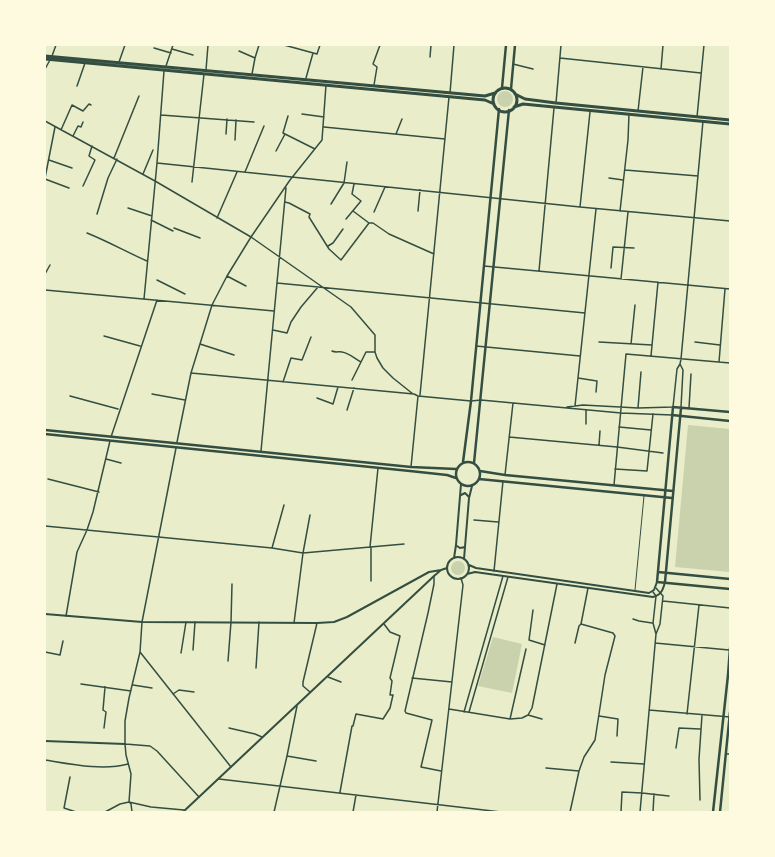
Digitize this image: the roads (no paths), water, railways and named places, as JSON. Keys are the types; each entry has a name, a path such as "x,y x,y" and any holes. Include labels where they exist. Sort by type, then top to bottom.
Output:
{"highway":[{"path":"45,56 85,63 450,95 485,96 495,93 502,88 511,89 515,94 525,99 730,120"},
{"path":"45,59 51,58 119,62 374,85 485,100 504,111 523,104 730,124"},
{"path":"494,104 495,93"},
{"path":"514,107 516,101 515,94"}],"main road":[{"path":"502,88 506,45"},
{"path":"511,89 515,45"},
{"path":"463,462 472,401 499,109"},
{"path":"474,463 509,110"},
{"path":"730,412 673,407 657,582 730,589"},
{"path":"665,582 681,408"},
{"path":"672,416 730,421"},
{"path":"45,430 110,439"},
{"path":"45,434 261,451 456,469"},
{"path":"176,445 447,475 456,478 465,486 472,486 479,479 480,471 474,463 469,461 463,462 456,469 456,478"},
{"path":"480,471 505,475 673,491"},
{"path":"479,479 672,498"},
{"path":"658,572 730,579"},
{"path":"713,812 730,649"},
{"path":"720,812 730,712"}],"street":[{"path":"45,69 56,45"},
{"path":"119,62 125,45"},
{"path":"166,66 174,45"},
{"path":"206,70 208,45"},
{"path":"252,78 255,58 259,45"},
{"path":"284,45 317,54 320,45"},
{"path":"374,85 377,67 373,64 380,45"},
{"path":"430,57 431,45"},
{"path":"411,466 430,299 454,45"},
{"path":"556,102 561,45"},
{"path":"661,69 663,45"},
{"path":"697,116 704,45"},
{"path":"154,48 171,53"},
{"path":"172,49 193,55"},
{"path":"240,51 255,58"},
{"path":"306,79 313,53"},
{"path":"560,58 701,73"},
{"path":"78,86 85,63"},
{"path":"513,64 532,69"},
{"path":"638,111 643,67"},
{"path":"144,299 164,70"},
{"path":"192,182 204,74"},
{"path":"132,812 131,804 129,802 131,774 128,764 125,721 140,652 142,622 191,374 212,305 227,276 251,237 292,177 322,140 326,85"},
{"path":"97,214 108,178 140,96"},
{"path":"61,130 72,105 83,111 89,104 91,105"},
{"path":"539,271 554,107"},
{"path":"580,207 590,111"},
{"path":"302,114 324,117"},
{"path":"620,211 628,140 629,114"},
{"path":"161,115 254,122"},
{"path":"276,150 285,134 283,131 288,116"},
{"path":"396,134 402,119"},
{"path":"226,134 227,120"},
{"path":"235,140 236,120"},
{"path":"45,121 143,174 251,237 351,307 375,335 375,352 383,368 393,378 414,394 419,396 472,401 481,400 621,413 672,416"},
{"path":"566,408 575,405 638,408 673,407 677,369 681,359 702,121"},
{"path":"73,136 78,126 81,126 83,122"},
{"path":"244,172 264,126"},
{"path":"55,127 45,178 69,188"},
{"path":"323,127 445,139"},
{"path":"285,134 315,149"},
{"path":"84,186 95,160 89,156 92,146"},
{"path":"143,174 153,150"},
{"path":"49,160 72,168"},
{"path":"331,204 344,183 347,162"},
{"path":"157,163 596,209 730,221"},
{"path":"625,170 698,176"},
{"path":"217,218 237,172"},
{"path":"608,178 624,180"},
{"path":"346,219 361,201 352,194 354,184"},
{"path":"261,451 287,186"},
{"path":"374,212 385,187"},
{"path":"418,211 420,190"},
{"path":"285,202 310,214 309,217 329,249 342,260 369,223"},
{"path":"128,208 152,216"},
{"path":"575,408 596,209"},
{"path":"353,211 369,223 373,223 389,234 434,254"},
{"path":"621,279 628,212"},
{"path":"151,220 200,238"},
{"path":"328,246 333,243 343,230"},
{"path":"86,233 107,241 121,250 147,261"},
{"path":"611,268 613,247 634,248"},
{"path":"45,274 50,265"},
{"path":"484,266 730,289"},
{"path":"227,276 246,286"},
{"path":"157,280 185,294"},
{"path":"651,356 658,282"},
{"path":"277,283 585,314"},
{"path":"272,330 287,333 291,322 301,307 318,287"},
{"path":"719,362 725,289"},
{"path":"45,290 274,311"},
{"path":"66,616 77,552 87,530 99,492 110,439 119,410 157,300"},
{"path":"630,344 635,305"},
{"path":"104,336 141,347"},
{"path":"283,382 291,358 302,360 311,337"},
{"path":"599,342 652,345"},
{"path":"695,342 720,345"},
{"path":"200,344 234,355"},
{"path":"476,346 580,356"},
{"path":"332,351 337,353 346,353 361,362"},
{"path":"352,380 366,352 375,352"},
{"path":"614,485 626,354 730,363"},
{"path":"680,364 683,370 681,408"},
{"path":"638,408 641,372"},
{"path":"191,374 414,394"},
{"path":"689,409 691,374"},
{"path":"578,378 597,381 596,392"},
{"path":"317,398 333,404 338,387"},
{"path":"347,410 354,388"},
{"path":"152,394 185,400"},
{"path":"70,396 119,410"},
{"path":"505,475 510,437 512,403"},
{"path":"586,410 586,424"},
{"path":"615,469 647,472 653,414"},
{"path":"619,427 651,430"},
{"path":"599,446 600,431"},
{"path":"510,437 618,447 663,453"},
{"path":"106,459 121,463"},
{"path":"370,581 370,547 378,468"},
{"path":"48,479 99,492"},
{"path":"494,571 503,481"},
{"path":"461,484 454,558 448,564 452,577 461,578 467,574 475,572 653,597 660,593 664,588 665,582"},
{"path":"464,559 472,486"},
{"path":"460,497 462,494 465,494 470,498"},
{"path":"272,548 284,505"},
{"path":"294,623 303,553 310,515"},
{"path":"474,520 499,522"},
{"path":"45,526 272,548 303,553 404,544"},
{"path":"456,545 460,548 465,546"},
{"path":"454,558 461,557 469,565 476,568 649,593 653,592 656,588 657,582"},
{"path":"467,574 469,565"},
{"path":"45,614 142,622 334,622 347,617 429,572 448,568"},
{"path":"105,812 120,804 129,802 151,807 184,811 441,570"},
{"path":"434,576 434,584 428,613 405,712 432,720 422,767 441,771"},
{"path":"464,712 503,576"},
{"path":"469,712 508,577"},
{"path":"437,812 463,585 461,578"},
{"path":"228,661 232,584"},
{"path":"449,709 510,719 522,718 528,715 532,708 557,584"},
{"path":"575,643 579,626 581,624 588,588"},
{"path":"640,812 655,643 656,634 660,624 663,601 663,596 656,588"},
{"path":"653,592 656,596 653,623 656,634"},
{"path":"663,601 730,608"},
{"path":"687,714 699,605"},
{"path":"533,610 529,640 545,645"},
{"path":"633,619 653,623"},
{"path":"181,652 186,622"},
{"path":"193,650 195,622"},
{"path":"256,668 259,622"},
{"path":"311,693 303,686 303,682 317,623"},
{"path":"340,793 352,726 356,714 383,719 390,708 393,695 390,695 392,681 390,678 400,636 390,632 384,624"},
{"path":"570,812 579,771 587,751 595,740 605,675 614,634 581,624"},
{"path":"45,652 60,655 63,641"},
{"path":"655,643 730,649"},
{"path":"510,719 526,649"},
{"path":"140,652 231,767"},
{"path":"328,677 341,682"},
{"path":"412,678 452,682"},
{"path":"81,684 131,691"},
{"path":"133,685 152,688"},
{"path":"104,728 106,712 103,710 105,687"},
{"path":"173,694 179,690 194,692"},
{"path":"274,812 297,706"},
{"path":"649,710 730,717"},
{"path":"700,800 699,759 702,714"},
{"path":"528,715 542,719"},
{"path":"599,716 618,719 617,736"},
{"path":"229,728 263,737"},
{"path":"676,748 679,728 700,729"},
{"path":"45,741 150,746 157,751 199,797"},
{"path":"287,756 316,761"},
{"path":"45,760 118,767 128,764"},
{"path":"611,762 644,764"},
{"path":"546,768 579,771"},
{"path":"70,777 64,808 76,812"},
{"path":"219,779 501,812"},
{"path":"621,812 622,792 669,796"},
{"path":"653,812 654,794"},
{"path":"353,812 356,795"}],"lane":[{"path":"635,591 644,495"}]}
